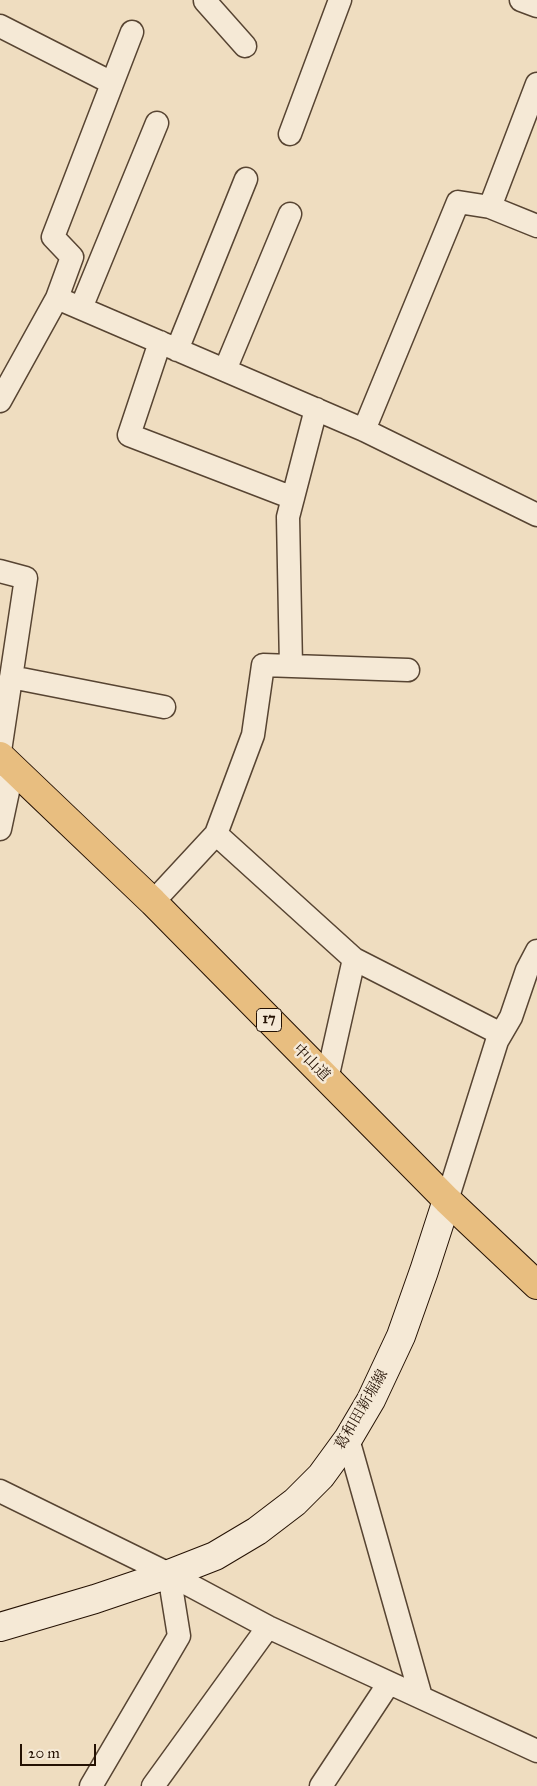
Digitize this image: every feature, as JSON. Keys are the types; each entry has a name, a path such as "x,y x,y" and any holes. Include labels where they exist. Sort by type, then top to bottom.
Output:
{"highway":[{"name":"中山道","path":"4,758 153,902 447,1200 537,1286"}],"main road":[{"name":"葛和田新堀線","path":"0,1627 95,1599 170,1574 215,1556 257,1531 295,1502 321,1476 348,1439 371,1400 401,1336 447,1200"}],"street":[{"path":"206,0 245,46"},
{"path":"290,134 340,0"},
{"path":"521,0 537,6"},
{"path":"0,26 112,83"},
{"path":"0,401 57,298 72,257 53,237 132,32"},
{"path":"490,207 537,84"},
{"path":"81,308 157,123"},
{"path":"246,179 129,435 293,498"},
{"path":"364,430 458,202 490,207 537,226"},
{"path":"225,370 290,214"},
{"path":"57,298 364,430 537,514"},
{"path":"291,666 288,517 316,409"},
{"path":"0,571 26,578 11,677 0,829"},
{"path":"153,902 216,834 253,736 263,665 408,670"},
{"path":"11,677 164,707"},
{"path":"216,834 354,959 501,1034"},
{"path":"447,1200 497,1041 511,1017 527,970 537,951"},
{"path":"327,1079 354,959"},
{"path":"348,1439 421,1697"},
{"path":"0,1491 170,1574 268,1627 537,1751"},
{"path":"91,1786 179,1636 170,1574"},
{"path":"153,1786 268,1627"},
{"path":"321,1786 388,1683"}]}
